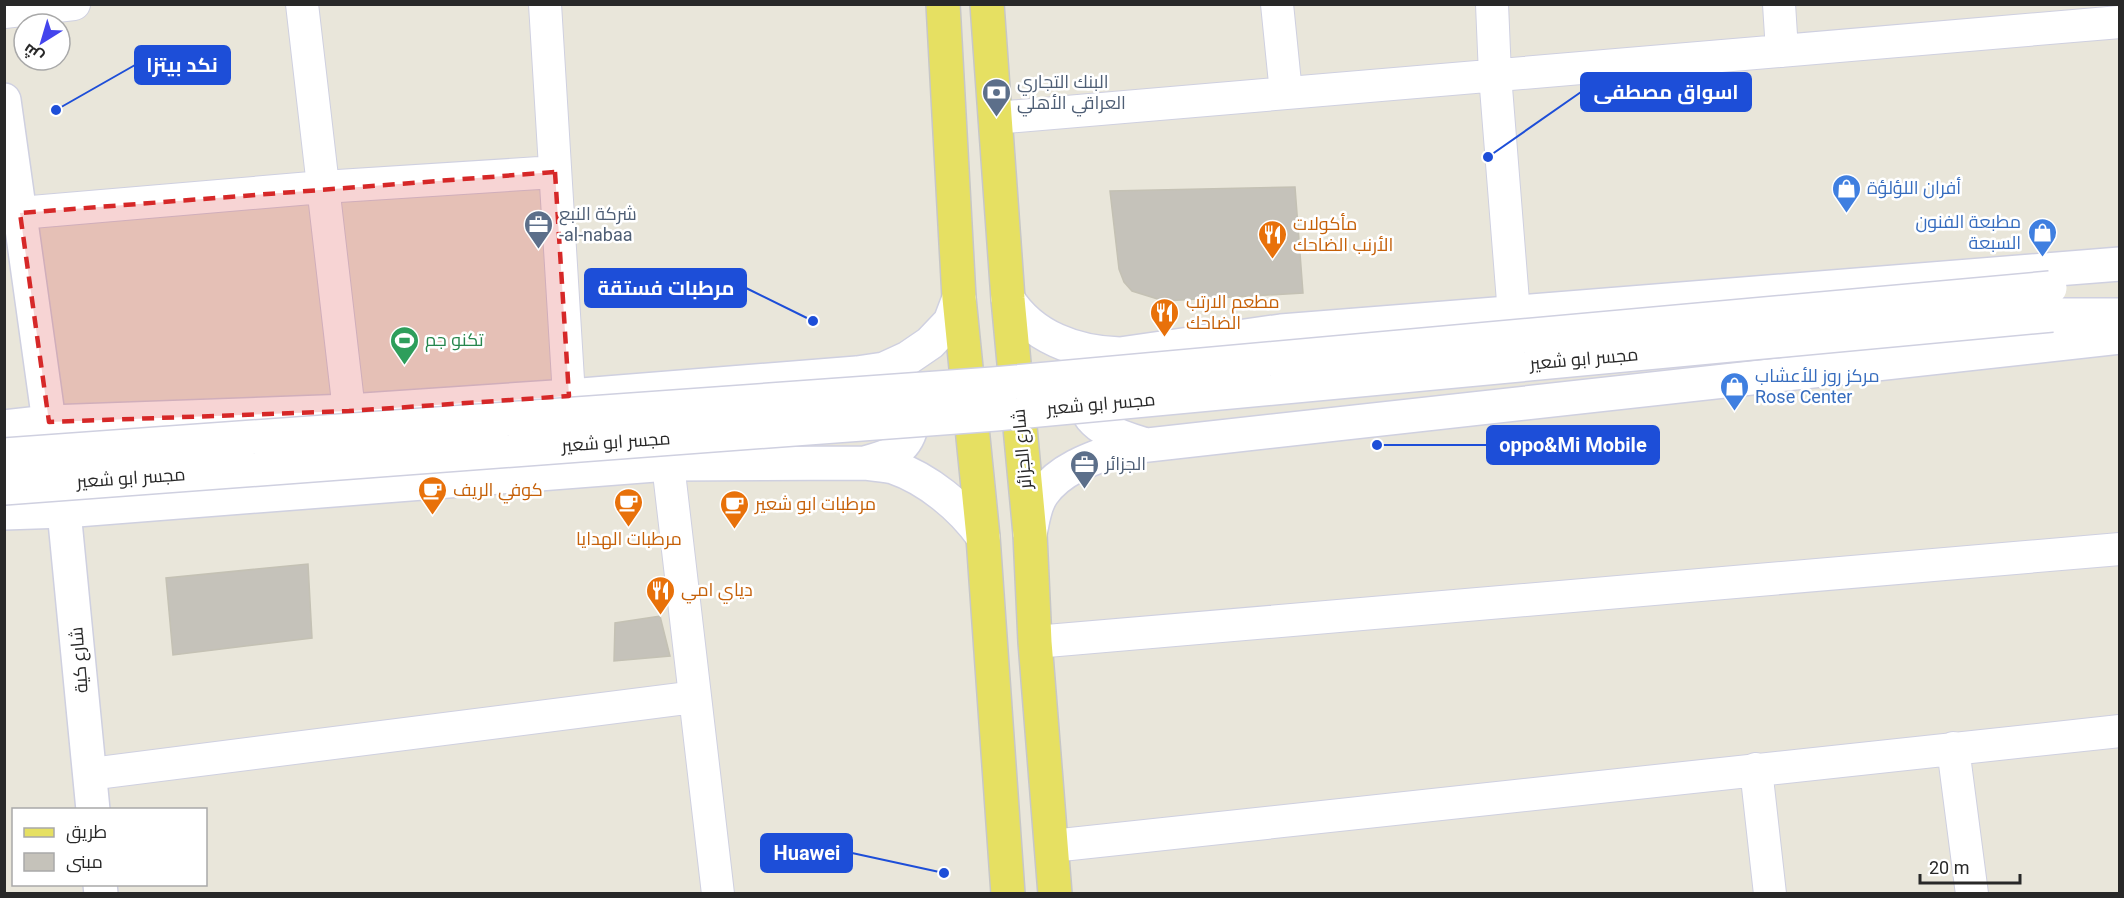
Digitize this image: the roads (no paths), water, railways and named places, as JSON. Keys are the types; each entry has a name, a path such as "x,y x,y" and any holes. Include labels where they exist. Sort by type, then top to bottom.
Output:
{"main road":[{"path":"943,4 959,298 983,537 1008,894"},
{"name":"شارع الجزائر","path":"987,4 1008,299 1030,534 1035,642 1055,894"},
{"path":"4,100 8,154 20,213 49,423"},
{"path":"1008,299 1017,314 1053,339 1073,348 1097,354 1120,354 1281,331 2120,264"},
{"path":"2051,302 2120,279"},
{"path":"4,427 49,423 349,411 857,373 884,369 908,358 930,343 950,322 959,298"},
{"path":"2051,302 2120,315"},
{"name":"مجسر ابو شعير","path":"4,454 993,384 2051,302"},
{"name":"مجسر ابو شعير","path":"4,488 996,414 2051,302"},
{"path":"1030,534 1035,511 1043,493 1062,476 1087,460 1121,448 1143,444 2120,337"},
{"path":"1120,354 1097,368 1089,380 1084,395 1092,418 1108,432 1143,444"},
{"path":"857,373 900,388 911,403 914,423 907,438 893,453 865,463"},
{"path":"4,513 64,511 668,464 865,463 892,467 915,477 970,518 983,537"},
{"name":"شارع كية","path":"64,511 93,808"}],"street":[{"path":"4,12 74,4"},
{"path":"302,4 349,411"},
{"path":"545,4 569,396"},
{"path":"1277,4 1286,93"},
{"path":"1492,4 1495,75 1514,314"},
{"path":"1779,4 1782,51"},
{"path":"995,118 1782,51 2042,17 2120,22"},
{"path":"20,213 323,187 555,172"},
{"path":"668,464 718,894"},
{"path":"1035,642 2120,549"},
{"path":"90,774 695,698"},
{"path":"1052,846 2120,731"},
{"path":"1953,748 1972,894"},
{"path":"1756,769 1770,894"}],"place":[{"name":"نكد بيتزا","path":"56,110"},
{"name":"البنك التجاري العراقي الأهلي","path":"996,118"},
{"name":"اسواق مصطفى","path":"1488,157"},
{"name":"أفران اللؤلؤة","path":"1846,214"},
{"name":"شركة النبع -al-nabaa","path":"538,250"},
{"name":"مطبعة الفنون السبعة","path":"2042,258"},
{"name":"مأكولات الأرنب الضاحك","path":"1272,260"},
{"name":"مرطبات فستقة","path":"813,321"},
{"name":"مطعم الارتب الضاحك","path":"1165,338"},
{"name":"تكنو جم","path":"404,366"},
{"name":"مركز روز للأعشاب Rose Center","path":"1734,412"},
{"name":"oppo&Mi Mobile","path":"1377,445"},
{"name":"الجزائر","path":"1084,490"},
{"name":"كوفي الريف","path":"432,516"},
{"name":"مرطبات الهدايا","path":"629,528"},
{"name":"مرطبات ابو شعير","path":"734,530"},
{"name":"دياي امي","path":"660,616"},
{"name":"Huawei","path":"944,873"}]}
